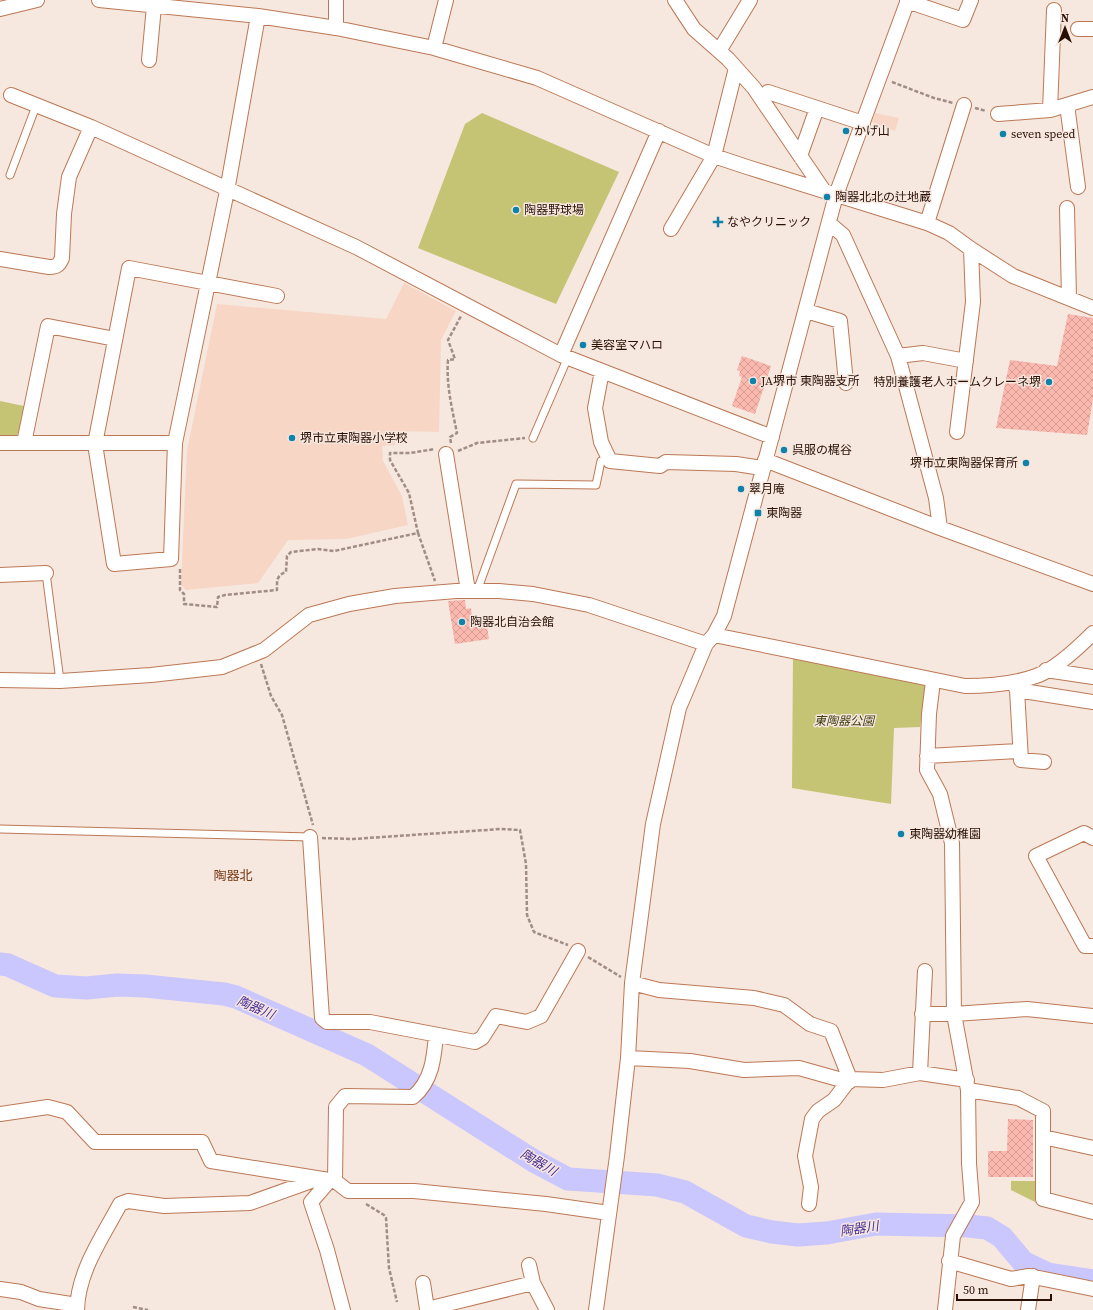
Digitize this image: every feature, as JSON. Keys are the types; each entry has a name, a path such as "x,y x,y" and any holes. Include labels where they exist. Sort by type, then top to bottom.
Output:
{"street":[{"path":"0,9 37,0"},
{"path":"99,0 258,16 336,28 434,48 537,78 714,156 927,223 949,233 1013,276 1093,308"},
{"path":"336,0 336,28"},
{"path":"434,48 446,0"},
{"path":"675,0 694,28 719,51 754,88 800,156 830,193"},
{"path":"719,51 750,0"},
{"path":"596,1310 617,1156 628,1058 632,983 653,824 679,708 710,639 724,616 830,224 830,193 863,123 907,1 963,20 971,0"},
{"path":"149,60 154,6"},
{"path":"1050,110 1054,10"},
{"path":"258,16 227,190 208,283 175,443 171,559 114,564 95,444 129,268 208,283 277,296"},
{"path":"1078,29 1093,29"},
{"path":"671,229 714,156 736,68"},
{"path":"768,92 863,123"},
{"path":"11,95 91,128 356,247 564,356 772,437"},
{"path":"998,114 1050,110 1093,98"},
{"path":"927,223 964,105"},
{"path":"1067,105 1078,187"},
{"path":"800,156 817,108"},
{"path":"0,259 49,267 55,267 60,264 62,258 65,197 69,176 91,128"},
{"path":"564,356 659,131"},
{"path":"1067,208 1069,298"},
{"path":"830,224 843,235 898,356 936,498 940,528"},
{"path":"957,432 973,302 971,249"},
{"path":"806,311 840,321 846,383"},
{"path":"24,443 48,326 115,339"},
{"path":"898,356 922,353 966,361"},
{"path":"602,371 595,408 601,442 610,461 660,466 666,462 764,464 1093,584"},
{"path":"0,443 175,443"},
{"path":"445,449 472,591"},
{"path":"0,575 46,573"},
{"path":"0,680 60,681 151,675 222,667 264,650 309,615 349,604 395,596 438,592 472,591 533,594 589,605 710,639 807,652 933,681 965,686 1015,686 1093,702"},
{"path":"1015,686 1037,676 1072,653 1093,633"},
{"path":"1046,670 1093,677"},
{"path":"933,681 929,714 927,770 940,794 952,843 954,1014 968,1085 969,1163 972,1202 958,1226 950,1261 945,1310"},
{"path":"1015,686 1021,760 1044,762"},
{"path":"927,756 1020,751"},
{"path":"1093,838 1084,833 1036,856 1085,946 1093,946"},
{"path":"312,835 322,1018 327,1022 370,1022 436,1036 475,1042 482,1038 496,1016 527,1022 541,1016 578,951"},
{"path":"920,1074 925,971"},
{"path":"632,983 660,990 754,998 784,1005 810,1024 831,1031 849,1080"},
{"path":"922,1014 954,1014 1026,1009 1093,1016"},
{"path":"342,1310 327,1250 311,1202 328,1180 336,1107 345,1096 413,1097 422,1088 434,1060 436,1036"},
{"path":"628,1058 690,1061 744,1070 800,1068 849,1080 883,1080 920,1074 1018,1098 1043,1112 1043,1199 1093,1212"},
{"path":"809,1204 811,1188 805,1156 812,1119 818,1111 834,1100 849,1080"},
{"path":"0,1114 48,1107 67,1112 95,1142 202,1142 211,1161 328,1180 348,1191 414,1191 546,1204 609,1213"},
{"path":"1043,1137 1093,1148"},
{"path":"0,1289 21,1292 39,1299 77,1307 79,1288 86,1267 120,1204 128,1201 164,1206 250,1203 328,1180"},
{"path":"950,1261 1011,1279 1033,1276 1093,1289"},
{"path":"529,1265 533,1283 547,1310"},
{"path":"1028,1310 1033,1276"},
{"path":"423,1283 427,1309 533,1283"}],"lane":[{"path":"10,175 36,106"},
{"path":"534,438 564,356"},
{"path":"472,591 516,484 596,485 600,461 610,461"},
{"path":"46,573 60,681"},
{"path":"0,829 312,835"}],"path":[{"path":"879,77 934,98 998,114"},
{"path":"445,449 450,437 457,433 447,372 448,360 454,359 448,340 468,306"},
{"path":"438,592 418,533 409,493 390,460 390,453 410,453 468,448 477,443 534,438"},
{"path":"180,569 180,590 184,594 184,604 217,607 218,598 225,595 277,590 277,579 281,574 286,572 287,556 291,552 318,549 334,551 418,533"},
{"path":"258,652 271,696 282,715 312,835 322,838 353,839 501,829 520,830 526,864 527,915 534,932 560,941 632,983"},
{"path":"361,1191 365,1203 384,1215 386,1218 389,1268 397,1302"},
{"path":"133,1307 148,1310"}],"shaded area":[{"path":"875,113 899,118 895,131 872,122"},
{"name":"堺市立東陶器小学校","path":"404,283 456,311 441,340 439,432 395,431 395,445 382,446 383,461 402,496 408,525 346,539 288,540 258,583 186,590 181,585 187,451 217,304 386,319"}],"green space":[{"name":"陶器野球場","path":"482,113 619,172 556,304 418,248 465,124"},
{"path":"0,401 24,406 20,431 16,436 0,435"},
{"name":"東陶器公園","path":"793,655 924,683 925,688 920,727 894,728 891,804 792,788"},
{"path":"1011,1181 1035,1181 1035,1202 1011,1190"}],"building":[{"name":"特別養護老人ホームクレーネ堺","path":"1068,314 1093,318 1093,399 1087,435 996,428 1010,360 1057,366"},
{"name":"JA堺市 東陶器支所","path":"742,356 771,366 755,414 732,406 742,377 739,376 740,371 737,370"},
{"name":"陶器北自治会館","path":"465,600 466,609 471,608 473,623 486,621 489,639 455,644 448,601"},
{"path":"1008,1119 1033,1120 1033,1177 988,1177 988,1151 1007,1151"}],"waterway":[{"name":"陶器川","path":"0,964 8,965 55,986 87,988 117,985 145,986 224,994 236,997 367,1055 534,1161 568,1179 657,1185 685,1192 746,1226 772,1232 798,1235 827,1233 876,1224 968,1226 987,1228 1002,1237 1023,1262 1048,1274 1093,1281"}],"place":[{"name":"かげ山","path":"846,131"},
{"name":"seven speed","path":"1003,134"},
{"name":"陶器北北の辻地蔵","path":"827,197"},
{"name":"陶器野球場","path":"516,210"},
{"name":"なやクリニック","path":"718,222"},
{"name":"美容室マハロ","path":"583,345"},
{"name":"JA堺市 東陶器支所","path":"753,381"},
{"name":"特別養護老人ホームクレーネ堺","path":"1049,382"},
{"name":"堺市立東陶器小学校","path":"292,438"},
{"name":"呉服の梶谷","path":"784,450"},
{"name":"堺市立東陶器保育所","path":"1026,463"},
{"name":"翠月庵","path":"741,489"},
{"name":"東陶器","path":"758,513"},
{"name":"陶器北自治会館","path":"462,622"},
{"name":"東陶器幼稚園","path":"901,834"}],"district":[{"name":"陶器北","path":"233,875"}]}
